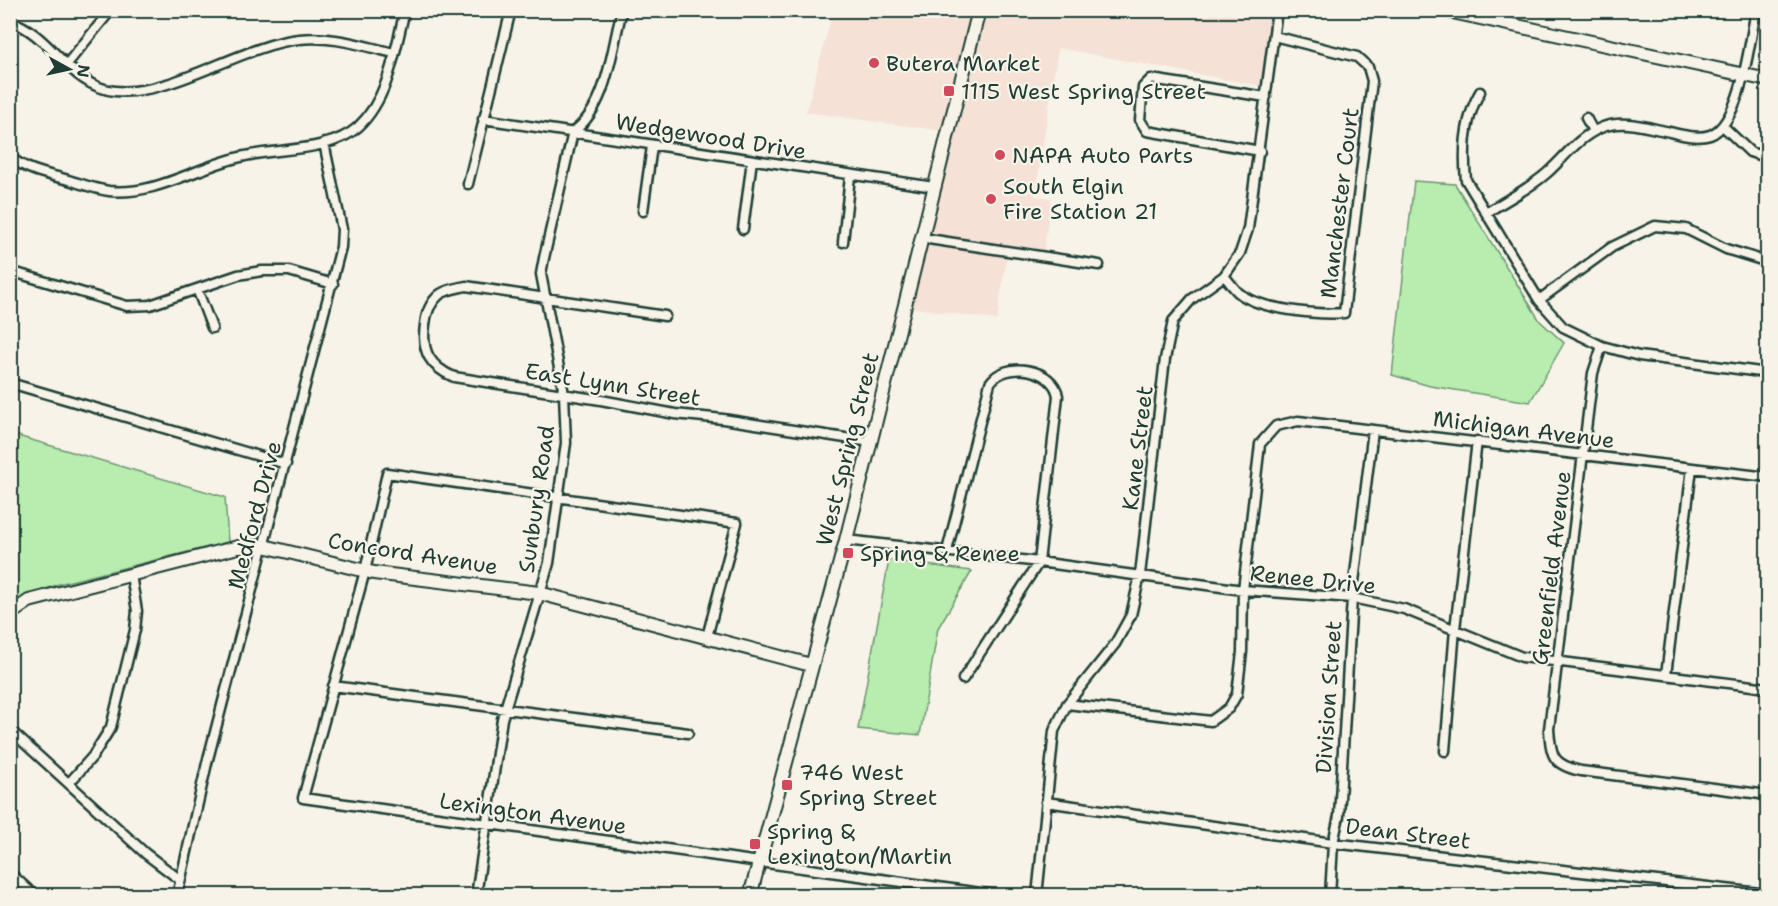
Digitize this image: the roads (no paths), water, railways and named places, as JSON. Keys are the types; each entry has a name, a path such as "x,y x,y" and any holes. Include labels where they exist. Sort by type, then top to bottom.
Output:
{"main road":[{"name":"West Spring Street","path":"750,896 846,540 979,10"},
{"path":"1443,10 1767,80"},
{"name":"Concord Avenue","path":"10,614 29,601 238,547 264,546 365,571 539,594 811,665"}],"street":[{"path":"66,64 111,10"},
{"path":"10,158 34,171 107,191 128,192 153,187 242,156 324,143 343,137 369,115 382,96 405,10"},
{"path":"468,184 511,10"},
{"path":"573,132 589,119 599,100 621,10"},
{"name":"Kane Street","path":"1037,896 1054,731 1067,704 1115,644 1131,615 1140,575 1165,359 1173,321 1192,299 1224,276 1240,253 1248,229 1277,10"},
{"path":"1486,213 1536,182 1577,142 1593,131 1620,123 1695,137 1710,135 1724,127 1734,106 1756,10"},
{"path":"10,21 29,30 89,82 117,92 145,90 276,44 301,39 331,39 394,53"},
{"name":"Manchester Court","path":"1224,276 1240,294 1261,304 1326,315 1344,313 1372,81 1368,67 1357,57 1275,36"},
{"path":"1260,151 1147,131 1140,120 1143,87 1151,79 1266,97"},
{"path":"1480,92 1470,109 1464,161 1466,180 1539,300 1563,327 1602,346 1639,356 1767,373"},
{"path":"1586,118 1593,131"},
{"name":"Wedgewood Drive","path":"483,119 934,187"},
{"path":"1724,127 1750,152 1767,158"},
{"name":"Sunbury Road","path":"476,896 504,708 549,563 558,497 567,426 564,394 542,274 573,132"},
{"name":"Medford Drive","path":"177,896 179,879 341,247 342,230 324,143"},
{"path":"643,212 652,146"},
{"path":"743,229 752,160"},
{"path":"843,242 850,176"},
{"path":"1539,300 1612,247 1655,226 1686,229 1726,249 1767,262"},
{"path":"922,238 1099,265"},
{"path":"10,271 127,306 150,305 238,275 262,271 289,271 333,284"},
{"name":"East Lynn Street","path":"545,298 466,286 444,292 431,304 423,338 425,350 431,362 441,372 454,378 564,394 675,414 723,419 871,442"},
{"path":"197,289 212,328"},
{"path":"545,298 665,316"},
{"name":"Greenfield Avenue","path":"1602,346 1593,373 1550,729 1550,749 1554,759 1563,768 1767,795"},
{"path":"947,551 990,383 998,374 1012,370 1044,374 1054,382 1058,401 1039,561 963,679"},
{"path":"10,383 286,465"},
{"name":"Michigan Avenue","path":"1243,590 1260,444 1276,426 1298,421 1767,477"},
{"name":"Division Street","path":"1330,896 1333,843 1339,816 1352,598 1373,430"},
{"path":"1445,751 1455,628 1477,441"},
{"path":"1666,675 1692,468"},
{"path":"688,733 333,686 365,571 388,473 737,522 707,637"},
{"name":"Renee Drive","path":"846,540 1039,561 1243,590 1352,598 1404,609 1455,628 1477,641 1522,657 1767,688"},
{"path":"70,782 93,756 111,727 135,630 137,611 131,575"},
{"path":"1067,704 1211,721 1229,708 1237,694 1242,652 1243,590"},
{"name":"Lexington Avenue","path":"333,686 303,798 758,864 1002,896"},
{"path":"10,730 70,782 146,854 179,879"},
{"name":"Dean Street","path":"1046,802 1333,843 1767,894"},
{"path":"10,873 34,895"}],"place":[{"name":"Butera Market","path":"874,63"},
{"name":"1115 West Spring Street","path":"949,91"},
{"name":"NAPA Auto Parts","path":"1000,155"},
{"name":"South Elgin Fire Station 21","path":"991,199"},
{"name":"Spring & Renee","path":"848,553"},
{"name":"746 West Spring Street","path":"787,785"},
{"name":"Spring & Lexington/Martin","path":"755,844"}]}
